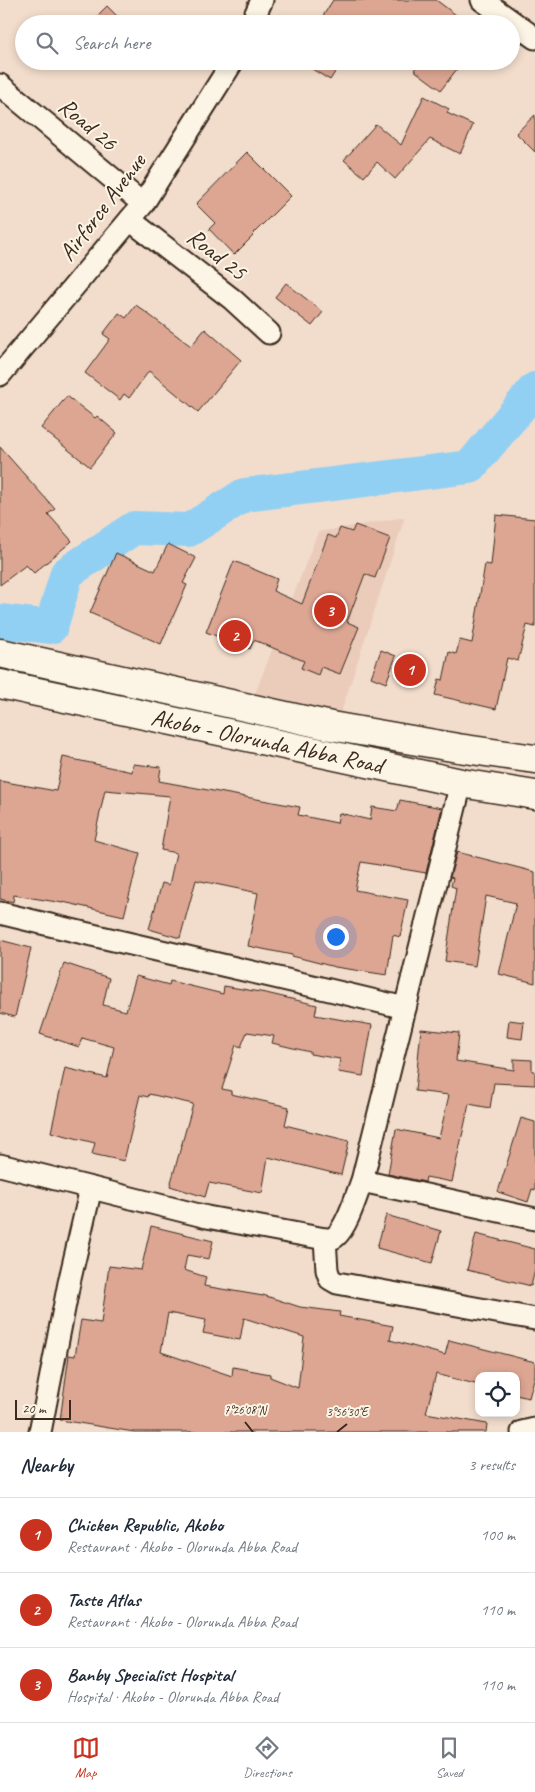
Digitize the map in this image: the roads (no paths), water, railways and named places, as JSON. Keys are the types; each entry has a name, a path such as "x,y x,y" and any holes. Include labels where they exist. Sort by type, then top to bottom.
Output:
{"main road":[{"name":"Akobo - Olorunda Abba Road","path":"0,653 331,726 535,759"},
{"name":"Akobo - Olorunda Abba Road","path":"0,684 460,783 535,795"}],"street":[{"path":"255,15 262,0"},
{"path":"482,0 503,15"},
{"path":"520,27 535,38"},
{"name":"Airforce Avenue","path":"0,375 137,212 227,70"},
{"name":"Road 26","path":"0,85 137,212"},
{"name":"Road 25","path":"137,212 269,333"},
{"path":"0,1165 207,1217 325,1239 331,1239 336,1236 342,1228 362,1181 460,783"},
{"path":"0,913 405,1008"},
{"path":"362,1181 535,1219"},
{"path":"40,1432 69,1283 91,1188"},
{"path":"325,1239 327,1270 330,1279 336,1282 535,1319"},
{"path":"522,1432 535,1429"}],"waterway":[{"path":"0,621 51,627 67,573 134,528 189,530 244,495 470,467 535,389"}],"place":[{"name":"Banby Specialist Hospital","path":"330,611"},
{"name":"Taste Atlas","path":"235,636"},
{"name":"Chicken Republic, Akobo","path":"410,670"}]}
